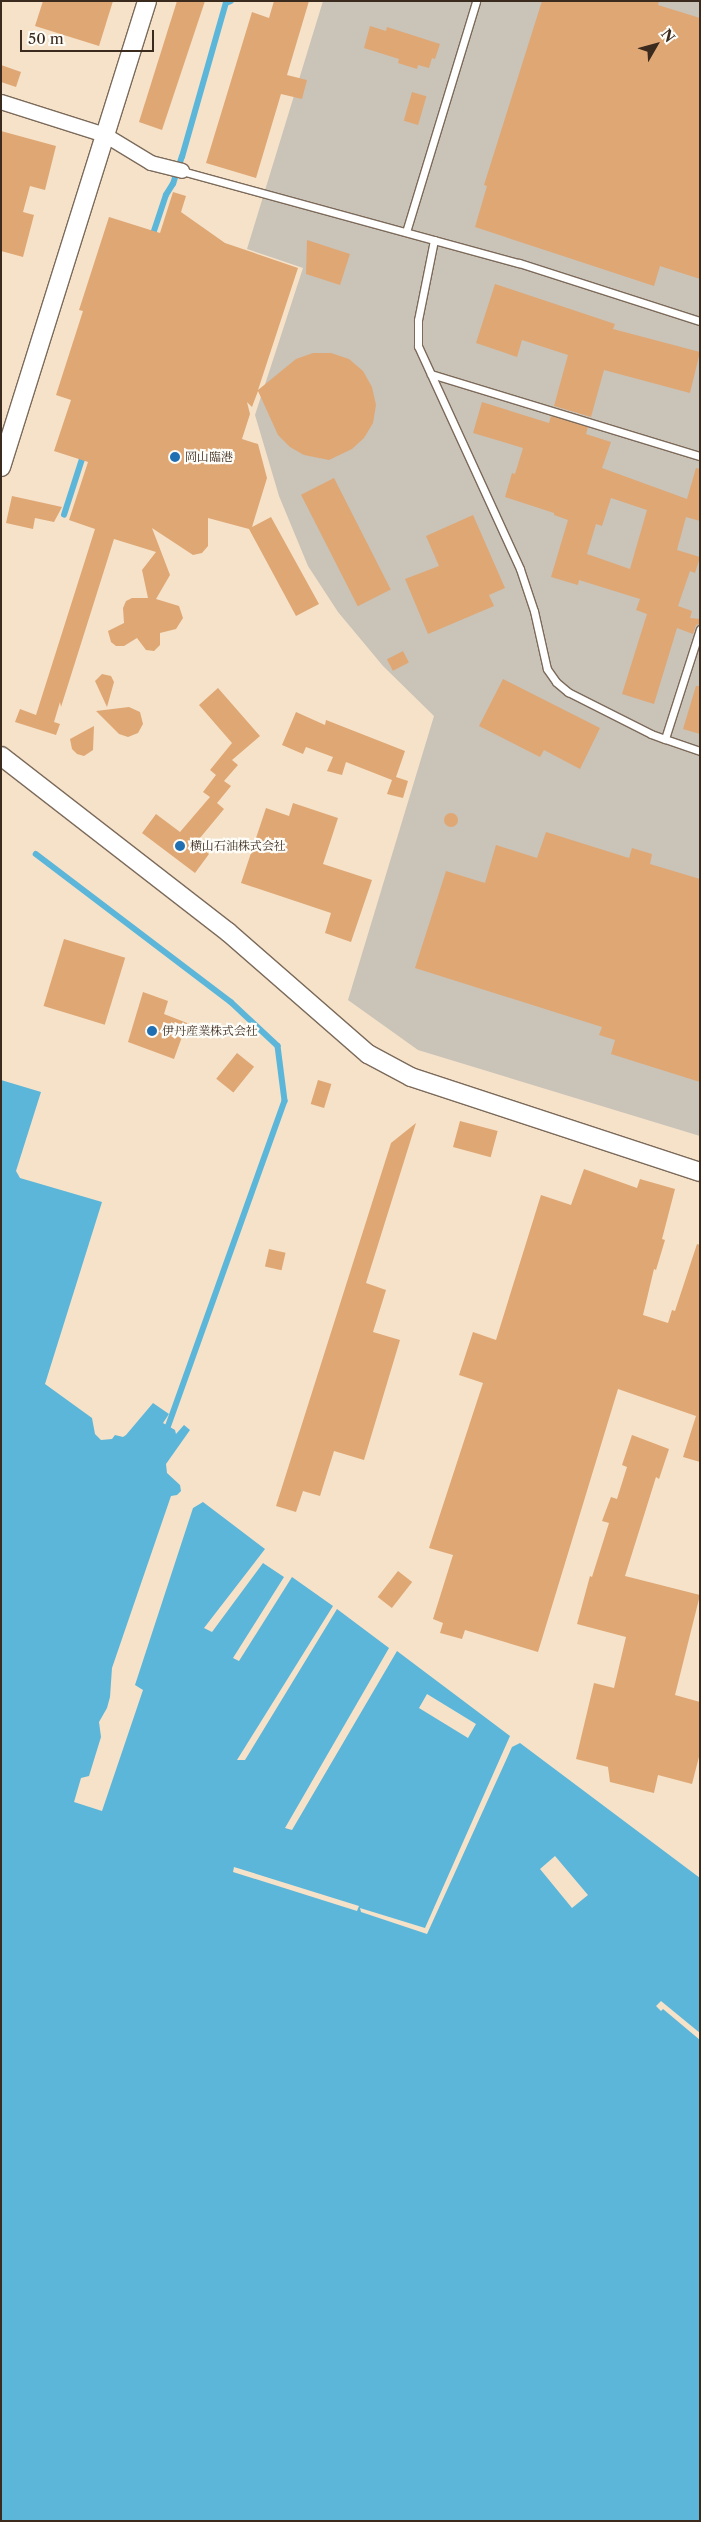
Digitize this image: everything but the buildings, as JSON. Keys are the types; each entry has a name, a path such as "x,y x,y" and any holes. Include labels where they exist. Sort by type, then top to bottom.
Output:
{"street":[{"path":"1,467 146,1"},
{"path":"1,102 105,135 151,163 176,170"},
{"path":"1,756 228,932 368,1054 411,1077 700,1172"}],"lane":[{"path":"406,232 476,1"},
{"path":"176,170 519,263 700,321"},
{"path":"434,240 418,320 418,346 520,570 534,611 547,669 556,682 568,692 651,734 700,751"},
{"path":"431,374 700,456"},
{"path":"665,739 700,629"}],"shaded area":[{"path":"323,1 700,1 700,1136 418,1050 348,1000 434,716 383,666 338,612 308,566 279,496 255,415 303,268 247,249"}],"water":[{"path":"1,1080 41,1092 16,1171 20,1178 102,1202 45,1384 92,1418 95,1434 101,1440 112,1439 115,1435 123,1437 126,1435 153,1403 169,1414 163,1423 175,1430 176,1434 184,1425 190,1430 166,1464 167,1473 180,1485 181,1491 177,1495 171,1496 112,1668 110,1697 107,1708 99,1722 101,1737 89,1776 81,1778 74,1802 102,1811 143,1690 135,1685 193,1508 203,1502 265,1549 204,1628 212,1632 263,1563 284,1577 233,1658 239,1661 292,1577 333,1606 237,1760 245,1760 337,1609 389,1648 285,1828 292,1830 397,1651 510,1736 425,1928 360,1908 361,1912 427,1934 512,1747 520,1743 700,1878 700,2033 661,2001 656,2006 661,2011 663,2009 700,2040 700,2521 1,2521","holes":["427,1694 476,1724 468,1738 419,1708","555,1856 588,1895 572,1908 540,1869","234,1867 359,1906 357,1911 233,1872"]}],"waterway":[{"path":"152,237 166,195 173,184 182,157 226,3 231,1"},
{"path":"64,515 84,453"},
{"path":"36,854 231,1002 278,1046 285,1101 167,1431"}],"place":[{"name":"岡山臨港","path":"175,457"},
{"name":"横山石油株式会社","path":"180,846"},
{"name":"伊丹産業株式会社","path":"152,1031"}]}
